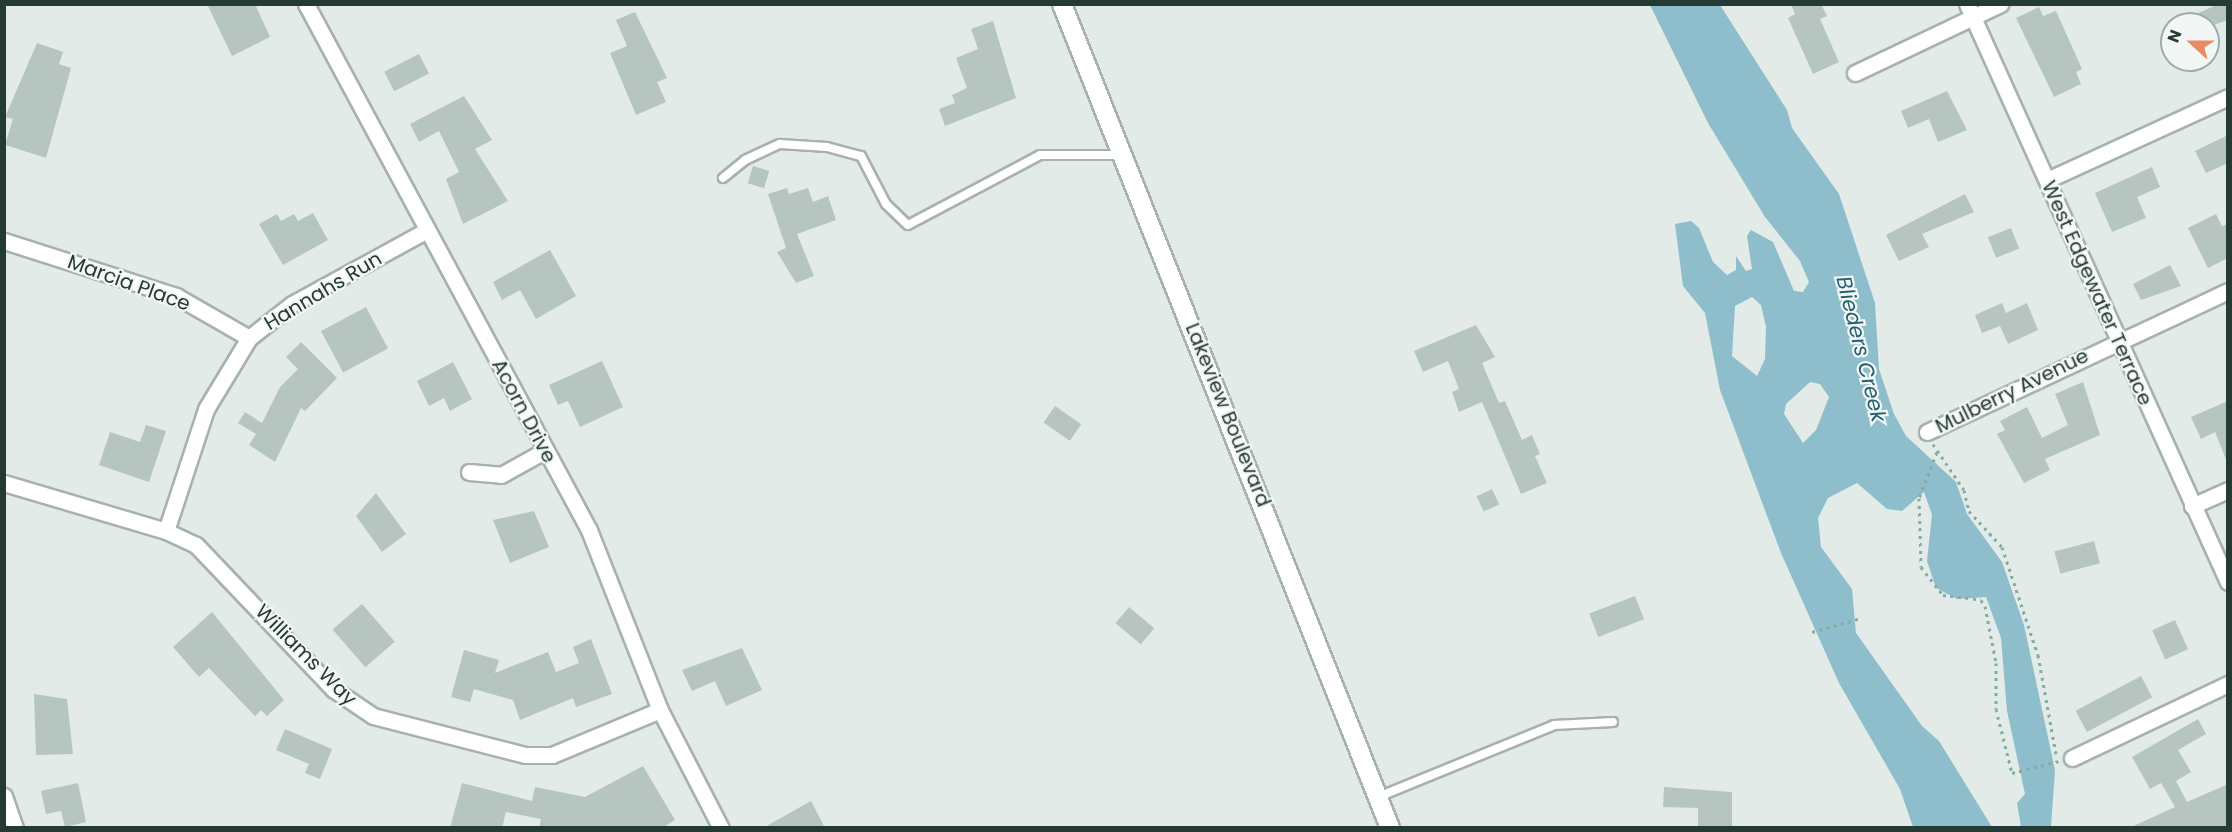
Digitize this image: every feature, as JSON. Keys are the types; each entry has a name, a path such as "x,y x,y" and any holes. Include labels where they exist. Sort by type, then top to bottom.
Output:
{"street":[{"name":"Acorn Drive","path":"306,4 546,450 632,628 660,710 721,828"},
{"name":"Lakeview Boulevard","path":"1062,4 1126,155 1390,828"},
{"path":"1855,73 1970,11 2000,4"},
{"name":"West Edgewater Terrace","path":"1970,11 2228,582"},
{"path":"2047,180 2228,97"},
{"name":"Hannahs Run","path":"166,531 206,409 249,338 292,304 427,230"},
{"name":"Marcia Place","path":"4,241 176,296 249,338"},
{"name":"Mulberry Avenue","path":"1927,432 2117,340 2228,291"},
{"path":"469,472 501,475 546,450"},
{"name":"Williams Way","path":"4,483 166,531 196,545 333,689 373,716 525,755 552,755 660,710"},
{"path":"2192,506 2228,490"},
{"path":"2065,760 2228,684"},
{"path":"4,796 15,828"}],"lane":[{"path":"723,178 745,160 780,144 826,147 861,156 886,204 908,225 1040,155 1126,155"},
{"path":"1378,797 1554,725 1613,722"}],"path":[{"path":"1937,452 1964,490 1969,511 2002,547 2038,655 2065,760 2012,773 1996,709 1996,663 1985,606 1981,600 1956,601 1934,589 1921,567 1919,498 1937,452"},
{"path":"1812,632 1858,619"}],"water":[{"name":"Blieders Creek","path":"1650,5 1720,5 1787,110 1792,128 1839,194 1875,303 1879,369 1894,414 1906,436 1956,482 1967,514 2002,562 2024,625 2055,770 2051,827 2021,827 2017,803 2025,794 2007,711 2001,638 1986,597 1957,599 1936,588 1927,561 1932,515 1924,492 1902,511 1887,509 1857,483 1828,498 1818,518 1821,547 1852,589 1856,633 1922,726 1939,741 1992,827 1913,827 1900,789 1839,683 1781,553 1720,390 1705,313 1683,286 1675,224 1691,221 1699,228 1713,262 1727,275 1736,270 1736,256 1746,271 1752,269 1747,236 1751,230 1773,242 1794,291 1803,292 1809,282 1800,261 1765,217 1708,123","holes":["1752,297 1761,305 1766,327 1765,359 1757,376 1732,356 1735,306","1810,382 1820,384 1829,397 1816,430 1803,443 1784,414 1786,404"]}],"building":[{"path":"207,4 255,4 270,37 232,56"},
{"path":"1791,4 1821,4 1827,16 1820,19 1839,62 1813,74 1788,18 1795,14"},
{"path":"2219,4 2228,4 2228,20 2220,23 2220,12 2200,12"},
{"path":"2039,7 2043,16 2056,11 2082,69 2076,72 2081,84 2054,97 2016,18"},
{"path":"635,12 667,78 657,82 666,102 636,115 610,53 627,46 616,20"},
{"path":"993,21 1016,98 945,126 939,109 955,103 952,95 967,88 956,58 978,49 971,29"},
{"path":"37,43 63,52 59,64 71,68 46,158 5,145 13,119 5,117"},
{"path":"419,54 429,74 394,91 384,72"},
{"path":"1947,91 1967,130 1938,142 1929,119 1908,128 1901,111"},
{"path":"464,96 492,140 475,149 508,201 463,224 446,179 459,172 439,131 419,142 410,124"},
{"path":"2228,135 2228,163 2206,173 2195,151"},
{"path":"753,166 769,171 764,188 748,183"},
{"path":"2152,167 2160,187 2137,197 2146,218 2112,232 2095,193"},
{"path":"787,188 789,194 808,188 813,202 828,196 836,220 797,234 814,276 796,283 777,252 786,248 768,194"},
{"path":"1965,194 1974,212 1922,234 1929,247 1899,261 1886,235"},
{"path":"313,213 328,240 283,265 259,224 277,214 281,221 294,214 298,221"},
{"path":"2216,214 2222,226 2228,224 2228,258 2208,268 2188,228"},
{"path":"2011,228 2019,248 1996,258 1988,237"},
{"path":"550,250 576,296 536,319 520,290 502,300 493,282"},
{"path":"2170,265 2181,286 2141,300 2133,284"},
{"path":"2002,303 2006,313 2027,303 2038,330 2008,344 2000,326 1982,333 1975,315"},
{"path":"366,307 388,348 343,372 321,331"},
{"path":"1476,325 1495,357 1482,363 1499,403 1505,401 1522,440 1532,435 1540,454 1535,456 1547,483 1521,494 1482,402 1459,412 1452,392 1459,389 1448,361 1423,372 1414,351"},
{"path":"301,342 337,378 305,411 301,408 275,462 249,445 256,434 238,423 245,412 262,423 280,387 298,369 286,357"},
{"path":"602,361 623,407 580,427 568,401 558,405 549,385"},
{"path":"453,362 472,399 450,411 444,398 429,406 417,381"},
{"path":"2083,382 2100,435 2045,459 2050,470 2024,483 1997,434 2005,430 2000,421 2027,407 2042,438 2068,425 2055,394"},
{"path":"2228,401 2227,462 2215,432 2201,439 2191,417"},
{"path":"1055,406 1081,424 1070,441 1044,422"},
{"path":"146,425 166,431 149,482 99,465 110,432 140,442"},
{"path":"1492,489 1499,504 1484,512 1477,496"},
{"path":"376,493 406,534 382,552 356,516"},
{"path":"534,511 549,547 510,563 493,520"},
{"path":"2094,541 2100,563 2060,574 2054,552"},
{"path":"1635,596 1644,619 1598,637 1589,614"},
{"path":"362,604 395,642 365,667 333,630"},
{"path":"1129,607 1154,628 1141,644 1116,623"},
{"path":"212,612 284,700 267,716 261,710 255,716 209,668 199,677 173,647"},
{"path":"2175,620 2188,649 2165,659 2152,630"},
{"path":"591,639 612,694 576,707 573,698 520,720 513,700 474,689 470,702 451,697 464,650 499,660 495,673 548,652 556,672 579,663 573,647"},
{"path":"742,648 762,690 726,706 715,681 692,691 682,670"},
{"path":"2141,676 2152,697 2087,732 2076,711"},
{"path":"34,694 67,699 73,754 36,755"},
{"path":"2198,719 2206,734 2178,750 2191,772 2176,781 2187,802 2228,784 2228,828 2129,828 2175,807 2161,783 2150,789 2132,757"},
{"path":"285,729 332,749 320,779 305,773 309,764 276,750"},
{"path":"643,766 675,820 662,828 539,828 541,819 506,812 502,828 450,828 462,783 532,801 535,787 585,797"},
{"path":"78,783 86,822 65,827 61,811 46,814 41,791"},
{"path":"1664,787 1732,792 1732,828 1698,828 1698,808 1663,807"},
{"path":"811,801 825,828 763,828"}]}
